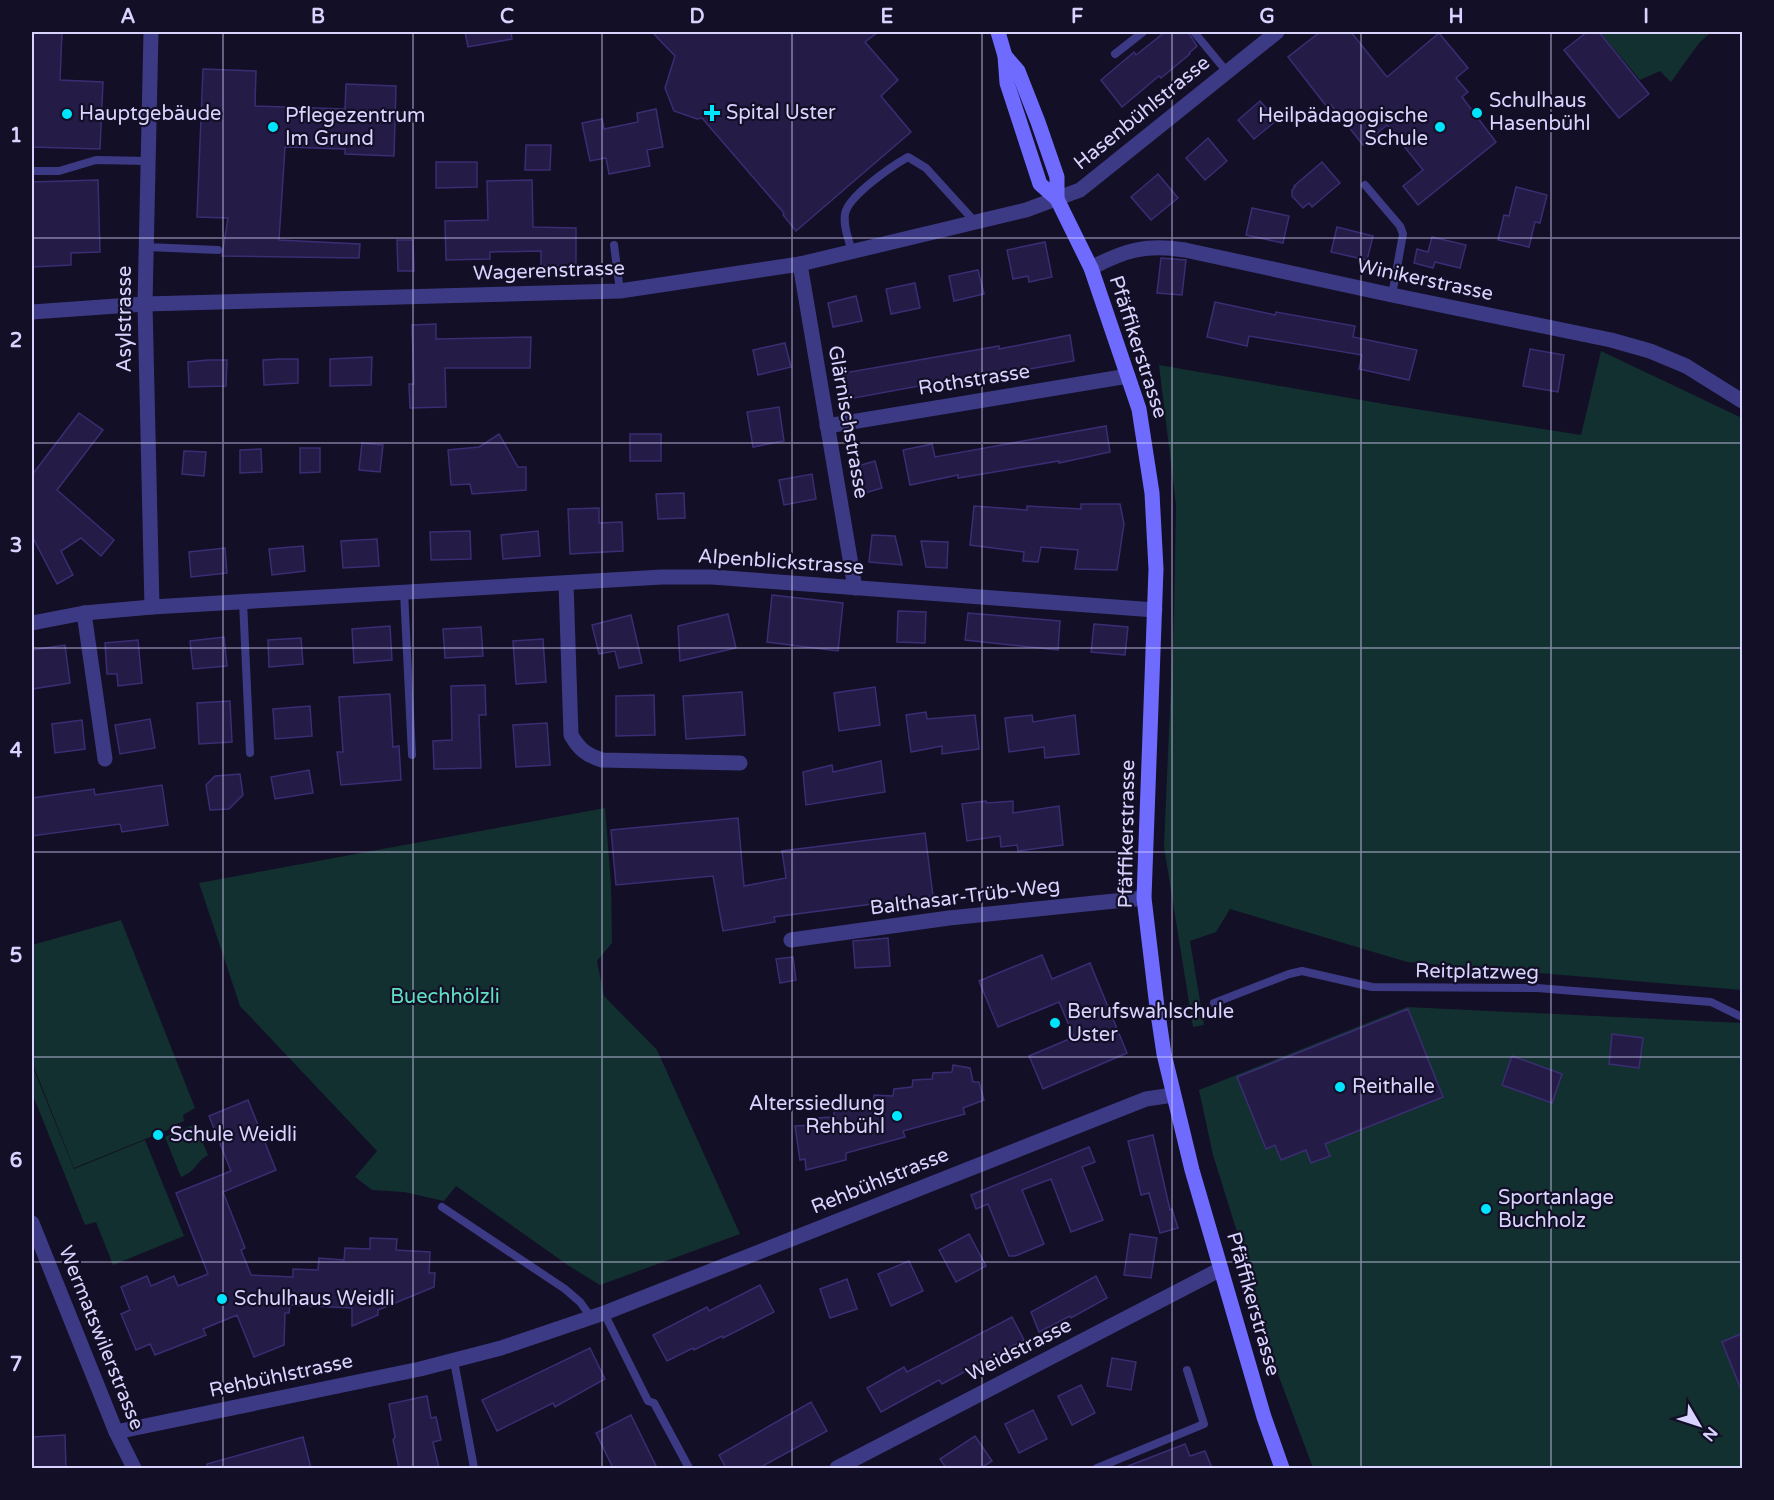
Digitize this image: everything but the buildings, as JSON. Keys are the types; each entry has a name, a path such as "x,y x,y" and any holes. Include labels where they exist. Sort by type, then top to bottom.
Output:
{"main road":[{"name":"Pfäffikerstrasse","path":"998,32 1005,56 1007,83 1040,184 1058,199 1091,268 1139,409 1149,466 1155,528 1155,610 1144,898 1157,1007 1173,1095 1192,1170 1264,1417 1282,1468"}],"street":[{"name":"Asylstrasse","path":"150,32 145,304 152,607"},
{"name":"Hasenbühlstrasse","path":"1058,199 1080,189 1277,32"},
{"name":"Wagerenstrasse","path":"32,312 145,304 620,291 800,264 977,223 1058,199"},
{"name":"Winikerstrasse","path":"1091,268 1132,250 1166,247 1611,340 1650,351 1686,366 1743,401"},
{"name":"Glärnischstrasse","path":"800,264 855,588"},
{"name":"Rothstrasse","path":"827,426 1128,376"},
{"name":"Alpenblickstrasse","path":"32,622 84,613 152,607 662,577 692,577 1155,610"},
{"path":"567,583 571,735 580,749 590,757 602,760 740,764"},
{"path":"84,613 105,759"},
{"name":"Balthasar-Trüb-Weg","path":"791,940 950,918 1144,898"},
{"name":"Rehbühlstrasse","path":"116,1432 454,1361 501,1348 597,1315 1146,1099 1173,1095"},
{"name":"Wermatswilerstrasse","path":"32,1223 116,1432 134,1468"},
{"name":"Weidstrasse","path":"837,1468 1221,1269"}],"lane":[{"path":"1115,54 1143,32"},
{"path":"1194,32 1227,72"},
{"path":"852,252 845,226 845,212 855,198 908,157 926,168 977,223"},
{"path":"32,171 59,171 96,160 148,161"},
{"path":"1365,185 1400,226 1403,234 1392,295"},
{"path":"614,245 620,291"},
{"path":"146,247 218,250"},
{"path":"404,592 412,755"},
{"path":"243,601 250,753"},
{"name":"Reitplatzweg","path":"1214,1003 1302,971 1372,987 1538,988 1711,1002 1743,1017"},
{"path":"442,1207 565,1289 597,1315 648,1401 654,1403 689,1468"},
{"path":"454,1361 474,1468"},
{"path":"1096,1468 1204,1424 1187,1370"}],"green space":[{"path":"1600,32 1711,32 1699,43 1671,82 1660,71 1640,80"},
{"path":"1601,351 1742,418 1742,990 1407,962 1230,909 1216,932 1190,941 1204,1025 1193,1027 1164,847 1176,505 1159,365 1581,435"},
{"name":"Buechhölzli","path":"605,808 611,884 612,943 597,961 604,996 657,1050 740,1234 600,1285 569,1266 456,1186 444,1201 404,1192 372,1190 355,1177 377,1151 240,1006 199,883"},
{"path":"121,920 195,1108 183,1115 184,1121 170,1129 74,1168 32,1062 32,945"},
{"name":"Sportanlage Buchholz","path":"1407,1007 1742,1023 1742,1468 1313,1468 1260,1326 1252,1280 1213,1155 1199,1090"},
{"path":"32,1065 74,1169 145,1140 184,1236 113,1265 96,1222 85,1225 32,1093"},
{"path":"195,1124 208,1155 191,1172 181,1177 165,1137"}],"place":[{"name":"Spital Uster","path":"712,113"},
{"name":"Schulhaus Hasenbühl","path":"1477,113"},
{"name":"Hauptgebäude","path":"67,114"},
{"name":"Pflegezentrum Im Grund","path":"273,127"},
{"name":"Heilpädagogische Schule","path":"1440,127"},
{"name":"Berufswahlschule Uster","path":"1055,1023"},
{"name":"Reithalle","path":"1340,1087"},
{"name":"Alterssiedlung Rehbühl","path":"897,1116"},
{"name":"Schule Weidli","path":"158,1135"},
{"name":"Sportanlage Buchholz","path":"1486,1209"},
{"name":"Schulhaus Weidli","path":"222,1299"}]}
